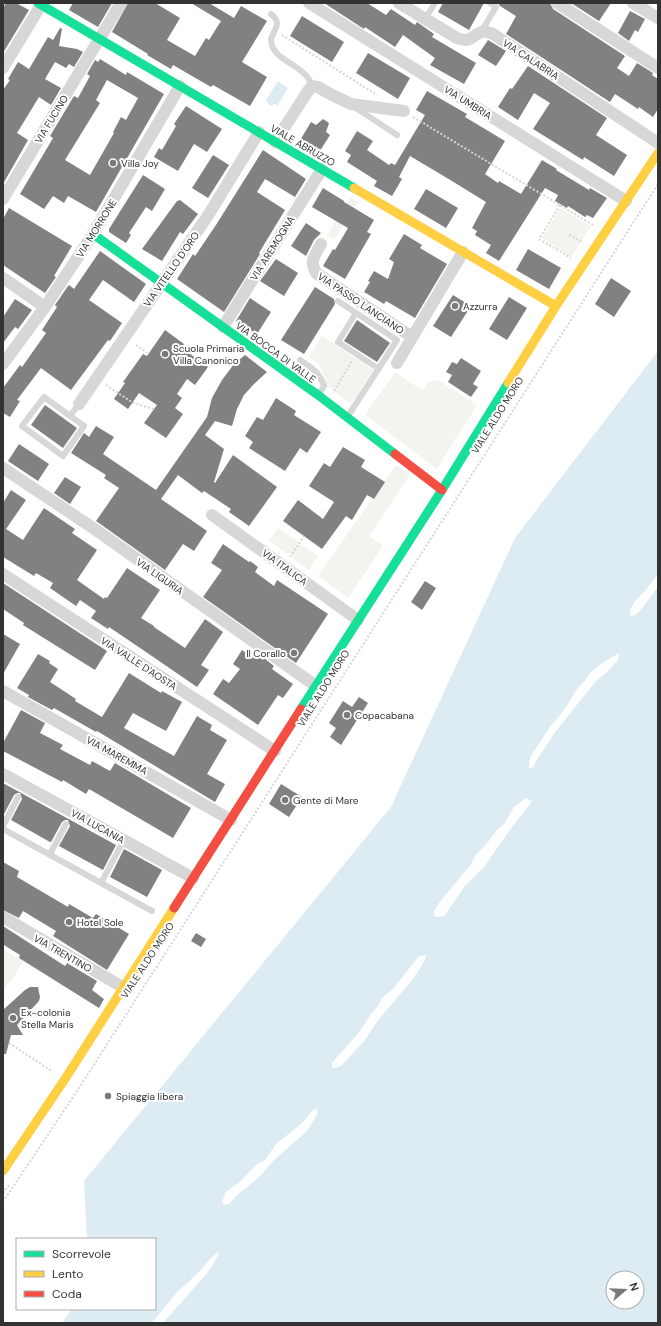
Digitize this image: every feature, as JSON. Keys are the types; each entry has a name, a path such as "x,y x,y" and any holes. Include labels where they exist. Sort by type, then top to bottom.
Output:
{"street":[{"name":"VIA FUCINO","path":"3,199 121,3"},
{"name":"VIA UMBRIA","path":"309,3 626,201"},
{"path":"399,3 456,38 463,40 470,39 481,32"},
{"path":"557,3 658,68"},
{"path":"633,3 658,18"},
{"name":"VIALE ABRUZZO","path":"40,4 556,306"},
{"path":"3,68 40,4"},
{"name":"VIA CALABRIA","path":"481,32 487,31 493,34 658,143"},
{"name":"VIA MORRONE","path":"3,364 44,307 93,234 180,86"},
{"path":"276,142 312,86 318,87 351,104 404,111"},
{"name":"VIA VITELLO D'ORO","path":"79,404 209,214 259,132"},
{"name":"VIALE ALDO MORO","path":"3,1171 66,1080 193,878 442,490 556,306 658,153"},
{"name":"VIA AREMOGNA","path":"223,327 322,169"},
{"name":"VIA BOCCA DI VALLE","path":"93,234 327,402 442,490"},
{"name":"VIA PASSO LANCIANO","path":"321,244 312,259 312,266 316,273 412,337"},
{"name":"VIA PASSO LANCIANO","path":"397,363 462,252"},
{"path":"3,278 44,307"},
{"name":"VIA LIGURIA","path":"3,468 96,530 316,686"},
{"name":"VIA ITALICA","path":"212,514 358,620"},
{"name":"VIA VALLE D'AOSTA","path":"3,574 275,752"},
{"name":"VIA MAREMMA","path":"3,691 231,820"},
{"name":"VIA LUCANIA","path":"3,774 193,878"},
{"name":"VIA TRENTINO","path":"3,917 124,988"}],"lane":[{"path":"425,19 435,3"},
{"path":"481,32 496,7 490,3"},
{"path":"271,14 278,23 271,38 274,50 306,74 312,86"},
{"path":"351,104 397,135"},
{"path":"338,301 397,340 347,417"},
{"path":"354,316 338,342 378,369"},
{"path":"300,360 312,368 321,377 324,386 318,396"},
{"path":"44,397 70,416 84,426 63,456 22,426 44,397"},
{"path":"70,416 79,404"},
{"path":"3,826 18,797"},
{"path":"50,854 66,824"},
{"path":"3,829 152,911"},
{"path":"101,883 124,840"}],"path":[{"path":"280,34 379,96"},
{"path":"404,111 595,227"},
{"name":"VIALE ALDO MORO","path":"3,1202 79,1088 658,184"},
{"path":"560,205 539,239 574,260"},
{"path":"569,234 584,244"},
{"path":"136,345 148,354"},
{"path":"327,402 356,354"},
{"path":"105,384 133,403 154,409"},
{"path":"284,566 304,536"},
{"path":"9,1043 53,1072"}],"shaded area":[{"path":"278,81 288,88 277,106 275,104 270,106 266,100"},
{"path":"350,198 358,202 334,240 327,235"},
{"path":"560,208 591,226 571,257 542,238"},
{"path":"322,336 373,370 351,404 326,385 321,369 316,362 309,357"},
{"path":"658,351 658,1323 62,1323 71,1310 156,1310 156,1238 87,1238 84,1181 391,807 515,538"},
{"path":"395,372 423,391 428,382 438,380 477,405 437,469 365,415"},
{"path":"396,465 410,475 369,536 383,546 348,598 318,576"},
{"path":"278,528 318,556 309,570 292,558 293,556 289,553 288,554 269,541"},
{"path":"3,949 23,961 13,978 3,990"}],"pier":[{"path":"658,574 658,587 639,612 631,616 630,611 634,602"},
{"path":"619,653 618,660 596,681 556,731 533,767 529,768 531,756 552,724 562,713 577,689 585,681 589,674 599,665"},
{"path":"526,798 532,801 484,867 465,886 444,916 434,916 434,911 439,903 471,864 476,855 504,824 514,807"},
{"path":"426,955 425,960 414,978 379,1019 364,1041 341,1066 335,1068 332,1067 332,1063 360,1031 383,997 393,989 419,956"},
{"path":"317,1108 317,1114 308,1130 274,1160 258,1178 236,1196 229,1204 224,1205 222,1201 226,1192 241,1181 256,1165 265,1160 276,1144 301,1124 312,1111"},
{"path":"219,1251 217,1258 208,1272 163,1323 152,1323 178,1291"}],"building":[{"path":"6,3 16,3 29,10 3,53 3,8"},
{"path":"73,3 112,3 98,27 69,10"},
{"path":"128,3 155,3 180,18 167,40 195,56 206,38 209,40 221,21 191,3 209,3 234,18 241,6 267,21 242,62 267,77 250,106 213,85 211,87 173,65 171,69 112,32"},
{"path":"324,3 367,3 386,15 391,9 415,25 417,22 434,34 432,37 476,63 464,84 430,65 435,58 403,35 395,47"},
{"path":"443,3 484,3 469,30 438,12"},
{"path":"498,3 550,3 553,9 625,56 617,68 629,76 637,63 653,73 652,75 658,79 658,109 653,117 639,107 638,109 615,94 610,102 506,34 516,16 500,6"},
{"path":"571,3 611,3 599,21"},
{"path":"630,11 645,19 638,32 635,30 629,41 618,33"},
{"path":"302,16 344,42 332,62 290,36"},
{"path":"60,28 62,29 59,46 77,49 83,52 74,67 69,64 66,68 55,62 45,79 61,88 51,105 39,97 17,133 28,140 3,184 3,90 10,80 8,79 18,62 29,69 48,37 53,40"},
{"path":"488,40 506,51 496,66 478,55"},
{"path":"368,53 410,78 398,99 356,73"},
{"path":"100,59 126,75 127,72 164,94 96,212 68,196 64,203 53,196 44,209 20,194 53,138 50,136 74,96 78,98 90,76 87,74 95,60 98,62","holes":["107,80 138,98 126,120 121,117 113,132 114,133 90,175 65,160 100,103 96,100"]},
{"path":"528,66 607,118 596,135 627,155 614,176 584,157 583,160 533,129 550,103 534,93 518,120 498,107 510,88 512,89"},
{"path":"427,91 467,114 465,117 505,141 485,174 498,183 499,181 521,194 542,160 589,190 590,188 607,198 593,218 587,215 585,217 568,206 567,208 555,201 558,195 545,188 499,261 486,253 491,245 475,235 477,231 472,228 486,202 410,156 399,177 402,179 392,196 374,186 377,181 347,162 351,155 345,151 357,131 373,141 367,150 389,165 391,163 395,165 425,115 416,110"},
{"path":"186,106 222,129 207,152 194,144 178,171 154,157 159,148 162,150 176,126 174,124"},
{"path":"323,119 329,123 326,132 330,135 318,154 299,142 311,122 316,125"},
{"path":"263,150 306,179 295,197 265,179 257,192 285,210 224,312 177,279 193,254 195,256 216,225"},
{"path":"213,155 229,165 208,198 192,188"},
{"path":"143,175 165,189 152,211 146,207 129,233 131,235 126,243 109,232 109,229"},
{"path":"323,188 374,220 367,232 371,234 345,279 323,266 333,249 335,250 348,228 312,207"},
{"path":"426,189 458,208 446,228 414,209"},
{"path":"180,200 198,214 183,234 180,232 162,261 142,249 177,201"},
{"path":"9,208 72,246 54,276 56,277 45,293 3,265 3,219"},
{"path":"306,223 321,233 314,240 306,256 291,246"},
{"path":"404,234 422,245 420,248 447,264 415,318 386,301 384,304 364,292 374,271 388,279 394,262 389,259"},
{"path":"528,249 561,268 549,289 516,270"},
{"path":"100,251 146,284 134,302 103,280 89,300 122,323 110,341 108,340 71,390 41,368 17,400 20,401 10,417 3,413 3,388 20,365 22,367 46,333 42,330 57,307 55,305 68,286 69,285 74,289"},
{"path":"276,259 298,273 284,296 260,281"},
{"path":"611,278 631,291 614,317 595,304"},
{"path":"315,287 334,299 335,304 304,354 281,340"},
{"path":"453,295 471,306 451,337 433,326"},
{"path":"509,297 527,308 507,340 489,329"},
{"path":"250,298 271,312 257,334 236,321"},
{"path":"15,299 32,310 18,329 15,327 3,343 3,317"},
{"path":"357,320 390,343 377,362 344,341"},
{"path":"165,330 184,344 182,348 208,367 195,385 187,379 177,394 182,398 175,408 183,414 166,438 144,423 157,405 139,393 128,409 114,399 125,383 123,382 143,354 147,356"},
{"path":"245,355 267,372 244,395 237,409 232,426 215,421 205,435 224,449 214,482 215,483 233,455 277,487 249,526 229,512 231,509 204,491 202,493 178,475 161,499 207,531 194,551 183,544 165,570 96,521 119,488 104,478 106,475 71,453 84,433 89,437 96,426 114,437 103,454 156,490 207,417 212,398 222,380 234,364"},
{"path":"461,358 481,371 473,384 478,387 471,397 448,382 452,375 446,372 452,362 457,364"},
{"path":"276,398 296,411 294,415 321,432 307,453 300,448 285,471 249,448 253,442 245,436 257,417 263,420"},
{"path":"45,405 77,428 63,448 31,425"},
{"path":"19,444 49,464 38,481 8,461"},
{"path":"343,447 365,460 361,467 385,482 374,499 367,495 352,520 346,516 322,549 283,521 298,500 323,519 334,502 309,486 324,463 330,467"},
{"path":"65,477 81,487 70,504 54,493"},
{"path":"11,490 26,500 6,529 23,540 44,508 75,529 72,533 97,550 77,580 104,599 105,597 107,598 127,568 160,590 141,618 185,648 205,619 223,632 201,665 209,670 197,687 109,627 108,629 91,618 96,611 80,600 76,606 50,588 53,583 36,573 34,576 3,557 3,503"},
{"path":"223,544 258,567 255,572 274,586 277,580 328,614 296,663 203,597 222,570 211,563"},
{"path":"425,581 436,588 422,610 411,602"},
{"path":"3,583 107,651 95,670 23,625 24,623 3,609"},
{"path":"3,634 20,644 3,674"},
{"path":"242,650 253,658 256,655 263,660 264,658 274,666 272,669 293,684 283,698 278,695 258,725 213,694 223,679 229,683 240,669 233,664"},
{"path":"38,654 50,661 49,663 58,669 50,682 76,699 75,701 102,717 129,673 161,693 162,691 182,702 166,731 133,713 124,728 174,756 197,716 212,725 210,730 227,740 207,774 225,784 215,802 97,731 96,732 54,708 52,710 28,697 29,695 17,688"},
{"name":"Copacabana","path":"359,697 368,703 341,745 330,737 336,728 329,723 343,701 352,707"},
{"path":"21,710 45,723 40,733 63,745 60,749 90,765 92,761 110,771 115,763 191,808 173,838 89,789 86,794 63,780 62,782 3,751 3,743"},
{"path":"3,783 116,845 103,870 59,846 70,826 68,820 62,822 50,842 11,820 22,799 20,793 14,795 3,816"},
{"name":"Gente di Mare","path":"281,784 302,797 289,817 269,804"},
{"path":"124,849 162,870 147,897 110,877"},
{"name":"Hotel Sole","path":"3,862 19,871 17,877 68,907 69,904 93,918 96,914 129,934 107,970 53,936 56,931 23,911 19,918 3,910"},
{"path":"3,926 65,966 67,963 97,981 92,990 104,999 99,1008 19,958 20,955 4,945 3,947"},
{"path":"196,933 206,939 201,947 191,941"},
{"name":"Ex-colonia Stella Maris","path":"30,987 38,987 40,997 39,1001 17,1025 23,1035 11,1035 6,1054 3,1054 3,1010"}],"traffic: fast":[{"path":"38,3 354,188"},
{"path":"93,234 318,395 395,454"},
{"path":"301,709 442,490 508,383"}],"traffic: slow":[{"path":"508,383 556,306 658,153"},
{"path":"354,188 556,306"},
{"path":"3,1171 65,1079 174,908"}],"traffic: jam":[{"path":"395,454 442,490"},
{"path":"174,908 301,709"}],"place":[{"name":"Villa Joy","path":"113,163"},
{"name":"Azzurra","path":"455,306"},
{"name":"Scuola Primaria Villa Canonico","path":"165,354"},
{"name":"Il Corallo","path":"294,653"},
{"name":"Copacabana","path":"347,715"},
{"name":"Gente di Mare","path":"285,800"},
{"name":"Hotel Sole","path":"69,922"},
{"name":"Ex-colonia Stella Maris","path":"13,1018"},
{"name":"Spiaggia libera","path":"108,1096"}]}
